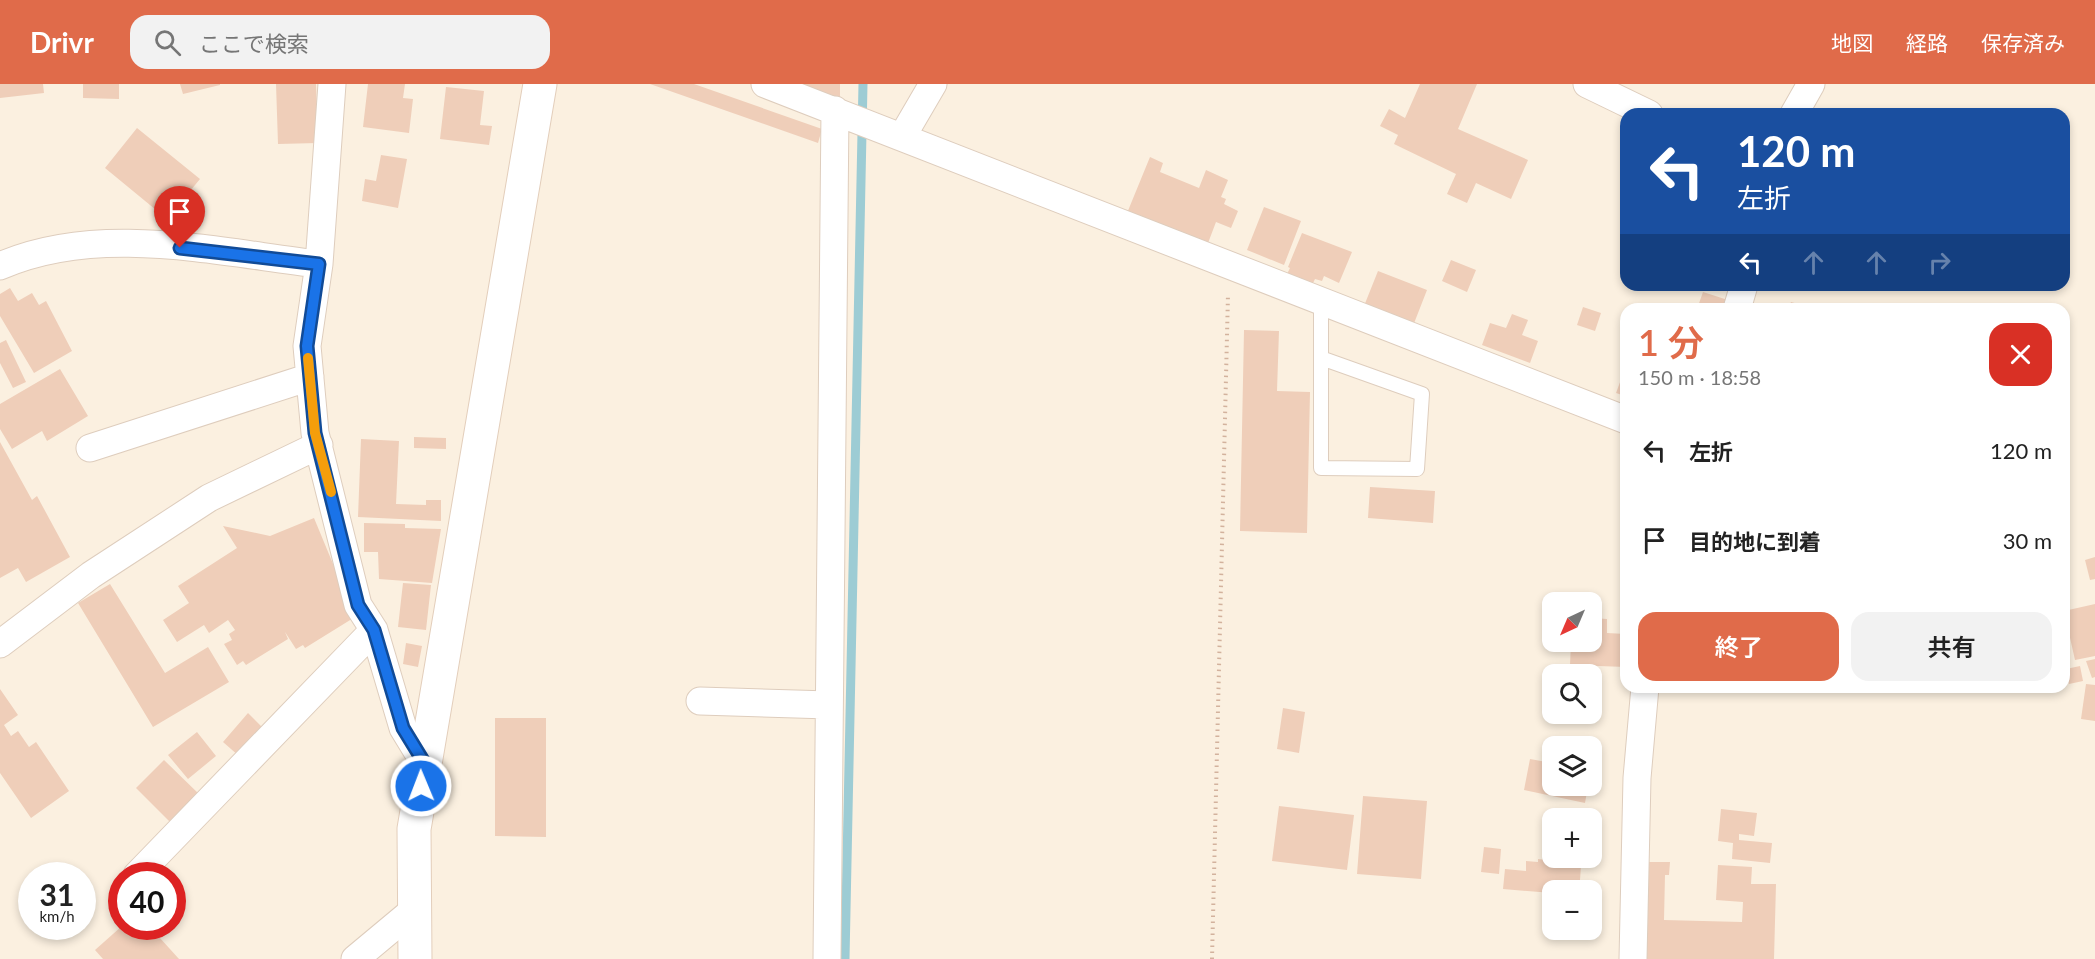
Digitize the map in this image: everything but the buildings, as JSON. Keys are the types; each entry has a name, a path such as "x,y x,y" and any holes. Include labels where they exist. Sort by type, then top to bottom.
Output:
{"street":[{"path":"332,84 319,264 307,346 319,445 358,605 374,630 403,728 425,764"},
{"path":"415,959 414,829 540,84"},
{"path":"765,84 1620,418"},
{"path":"890,132 933,84"},
{"path":"1587,84 1637,108"},
{"path":"1797,108 1811,84"},
{"path":"827,959 829,705 841,113"},
{"path":"0,266 18,258 71,245 133,242 319,264"},
{"path":"90,448 310,377"},
{"path":"0,644 91,575 209,498 319,445"},
{"path":"150,862 374,630"},
{"path":"1633,959 1637,778 1645,693"},
{"path":"700,701 829,705"},
{"path":"355,959 415,909"}],"lane":[{"path":"1321,301 1321,358 1322,468 1417,470 1422,394 1321,358"}],"path":[{"path":"1212,959 1228,264"}],"waterway":[{"path":"845,959 863,84"}],"slow traffic":[{"path":"308,358 315,433 331,492"}],"route":[{"path":"180,248 319,264 307,346 315,433 358,605 374,630 403,728 425,764 421,786"}]}
